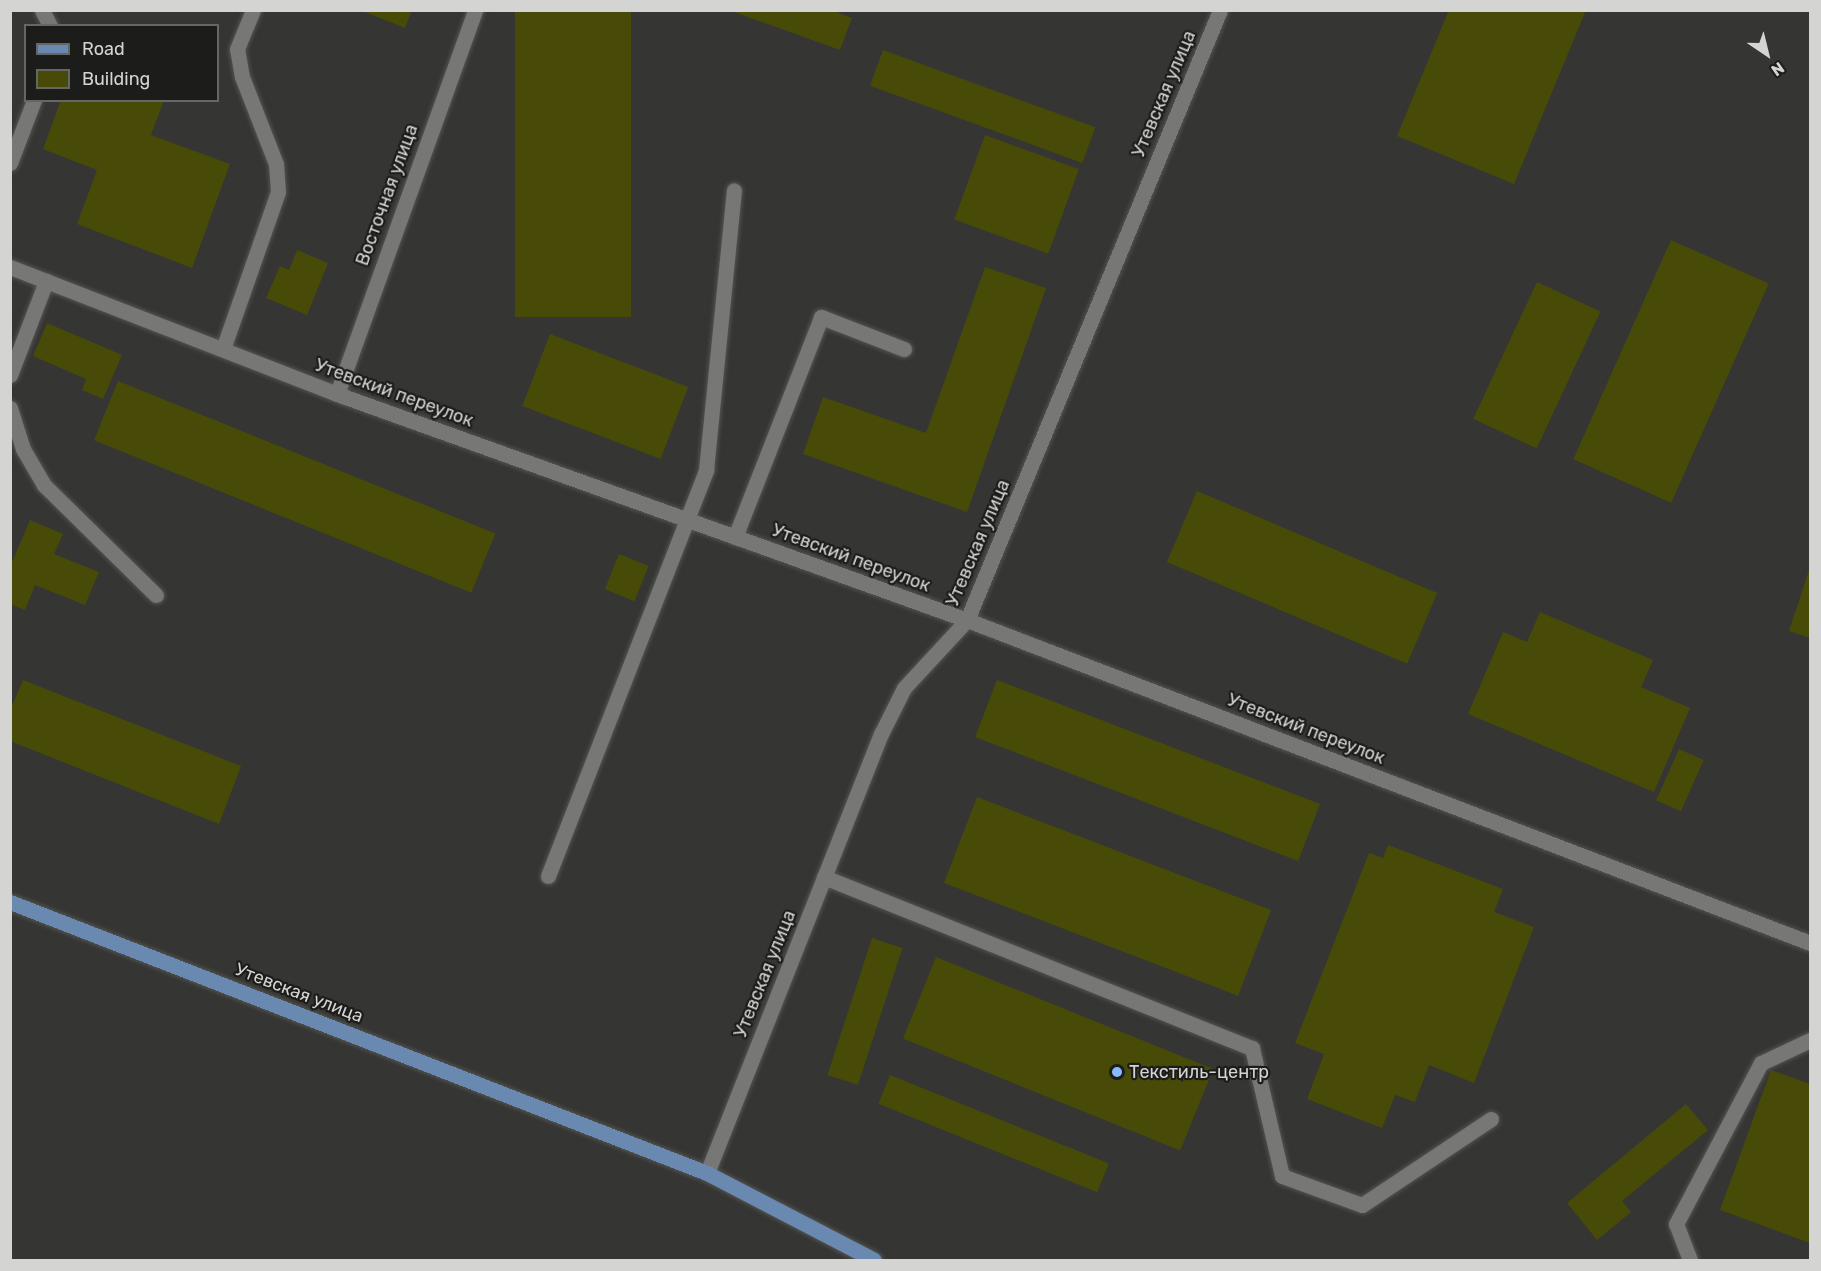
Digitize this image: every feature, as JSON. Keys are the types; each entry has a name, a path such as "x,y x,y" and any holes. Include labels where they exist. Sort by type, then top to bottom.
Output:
{"main road":[{"name":"Утевская улица","path":"10,902 707,1173 874,1260"}],"street":[{"path":"42,10 49,24"},
{"path":"223,349 278,192 276,164 242,77 237,49 253,10"},
{"name":"Восточная улица","path":"337,394 475,10"},
{"name":"Утевская улица","path":"707,1173 881,734 904,688 967,620 1220,10"},
{"path":"10,163 33,102"},
{"path":"548,876 706,470 734,190"},
{"name":"Утевский переулок","path":"10,267 337,394 967,620 1810,943"},
{"path":"10,375 46,281"},
{"path":"735,537 821,317 904,349"},
{"path":"10,408 23,449 44,485 156,595"},
{"path":"824,877 1252,1048 1282,1176 1352,1202 1362,1205 1491,1119"},
{"path":"1690,1260 1676,1224 1761,1064 1810,1040"}],"building":[{"path":"360,10 412,10 405,28"},
{"path":"515,10 631,10 631,317 515,317"},
{"path":"832,10 852,18 840,50 731,11"},
{"path":"1449,10 1586,10 1514,184 1397,136"},
{"path":"883,50 1095,127 1082,163 870,86"},
{"path":"60,102 163,102 151,135 230,164 192,268 77,224 97,170 43,149"},
{"path":"985,135 1079,169 1048,254 954,220"},
{"path":"1671,240 1769,284 1671,503 1573,459"},
{"path":"297,250 328,263 307,315 266,298 280,266 289,270"},
{"path":"985,267 1046,288 967,512 803,454 823,397 926,433"},
{"path":"1537,282 1600,312 1537,448 1473,419"},
{"path":"47,323 122,355 103,399 82,390 86,379 33,356"},
{"path":"550,334 688,387 661,459 522,406"},
{"path":"118,381 495,533 471,593 94,440"},
{"path":"1197,491 1437,593 1407,664 1167,562"},
{"path":"30,520 63,534 54,554 99,572 85,605 35,585 25,610 10,604 10,567"},
{"path":"619,554 649,566 634,601 605,589"},
{"path":"1810,567 1810,638 1789,631"},
{"path":"1540,612 1653,660 1641,687 1690,708 1654,792 1468,714 1503,632 1527,642"},
{"path":"23,680 241,766 219,824 10,741 10,710"},
{"path":"997,680 1320,804 1298,861 975,737"},
{"path":"1679,749 1704,760 1681,811 1656,800"},
{"path":"977,797 1271,910 1238,996 944,883"},
{"path":"1388,845 1503,889 1494,912 1534,927 1474,1083 1429,1065 1415,1102 1395,1095 1382,1128 1307,1099 1324,1054 1295,1043 1369,853 1383,858"},
{"path":"872,938 902,948 858,1085 828,1075"},
{"path":"936,957 1213,1069 1180,1151 903,1039"},
{"path":"1771,1070 1810,1084 1810,1243 1720,1210"},
{"path":"890,1075 1109,1163 1097,1192 878,1104"},
{"path":"1686,1104 1708,1130 1622,1201 1631,1212 1597,1240 1567,1203"}],"place":[{"name":"Текстиль-центр","path":"1117,1072"}]}
